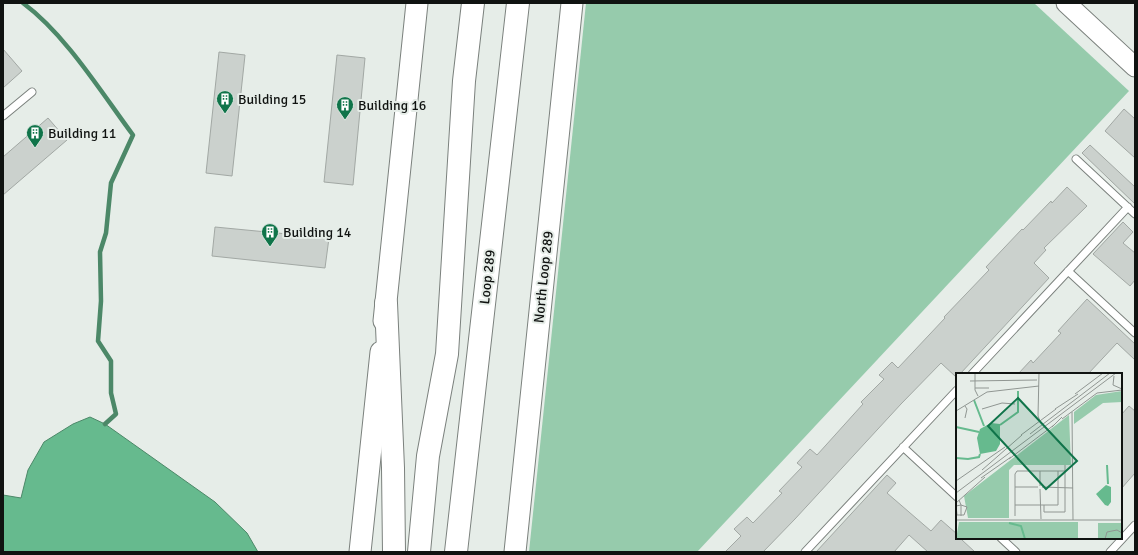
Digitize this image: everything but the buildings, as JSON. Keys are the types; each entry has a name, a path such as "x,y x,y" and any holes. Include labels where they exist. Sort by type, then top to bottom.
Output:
{"highway":[{"path":"419,552 428,456 447,354 464,81 472,3"},
{"name":"Loop 289","path":"456,552 518,3"},
{"path":"386,303 393,468 394,552"}],"main road":[{"path":"360,552 417,3"},
{"name":"North Loop 289","path":"515,552 572,3"}],"street":[{"path":"1066,3 1135,67"}],"lane":[{"path":"3,116 32,92"},
{"path":"1076,159 1135,214"},
{"path":"973,373 1128,208"},
{"path":"1068,271 1135,333"},
{"path":"805,552 956,391"},
{"path":"903,447 956,496"},
{"path":"1110,552 1135,526"},
{"path":"1002,539 1016,552"}],"shaded area":[{"path":"586,3 1034,3 1129,91 697,552 529,552"},
{"path":"90,417 105,424 215,502 247,533 258,552 3,552 3,495 21,498 28,470 44,442 73,424"}],"waterway":[{"path":"23,3 39,16 68,47 133,135 111,183 106,233 100,252 101,301 98,341 111,361 111,393 116,414 105,424"}],"place":[{"name":"Building 15","path":"225,114"},
{"name":"Building 16","path":"345,120"},
{"name":"Building 11","path":"35,148"},
{"name":"Building 14","path":"270,247"}]}
